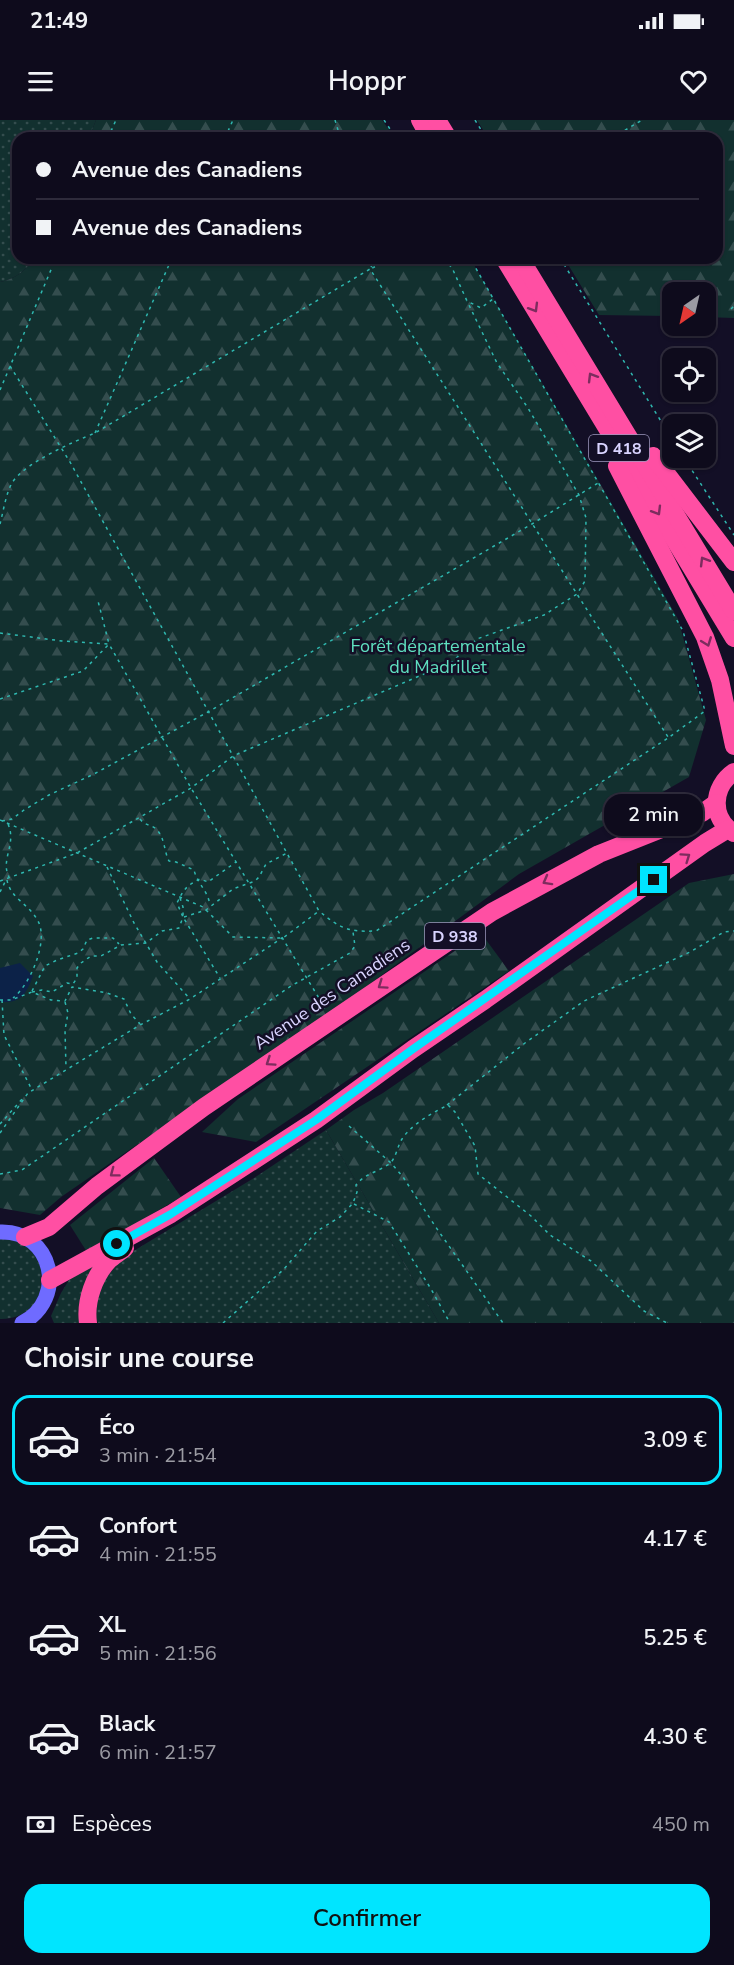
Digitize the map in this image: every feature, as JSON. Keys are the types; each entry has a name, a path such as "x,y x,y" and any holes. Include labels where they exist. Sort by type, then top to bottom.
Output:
{"highway":[{"name":"D 418","path":"508,264 734,638"},
{"name":"D 418","path":"524,264 734,611"},
{"path":"604,398 622,411 658,465 734,562"},
{"path":"602,419 607,446 705,637 720,680 734,746"},
{"path":"88,1323 89,1298 109,1260 171,1214 316,1120 705,843 731,831 722,822 716,803 721,784 734,772"},
{"name":"Avenue des Canadiens","path":"25,1237 49,1227 97,1186 204,1107 492,912 599,854 702,813 716,803"},
{"path":"50,1280 171,1214"}],"main road":[{"path":"0,1232 15,1233 25,1237 36,1245 44,1255 49,1267 49,1290 43,1317 22,1323"}],"path":[{"path":"622,132 642,120"},
{"path":"0,390 53,264"},
{"path":"95,433 169,264"},
{"path":"370,269 373,264"},
{"path":"0,524 12,483 26,469 61,448 95,433 381,264"},
{"path":"0,881 77,854 191,788 233,756 452,662 477,639 544,615 577,594 585,581 585,518 579,495 528,408 497,363 449,264"},
{"path":"10,366 70,462 319,911 335,924 353,932 376,931 668,738 705,711 682,631 473,264"},
{"path":"564,264 662,423"},
{"path":"370,269 668,738"},
{"path":"467,301 481,308 493,299"},
{"path":"731,309 734,306"},
{"path":"690,468 734,535"},
{"path":"1,821 12,819 49,795 208,712 599,483"},
{"path":"98,601 109,644 191,788 328,1012"},
{"path":"0,633 62,642 109,644"},
{"path":"0,699 83,671 109,644"},
{"path":"140,817 144,824 156,829 169,861 176,861 194,870 197,880 210,901 210,906"},
{"path":"1,821 180,897 206,910 233,937 283,938"},
{"path":"8,824 12,838 6,864 9,889 30,909 39,923 41,933 39,952 34,967 21,992 11,1000"},
{"path":"183,917 206,910 233,889 259,877 266,864 287,853"},
{"path":"221,979 183,917 177,903 184,889 197,880 203,879 208,882 236,862"},
{"path":"106,866 157,962 190,999"},
{"path":"0,892 8,878"},
{"path":"32,1090 4,1035 1,999 11,1000 42,990 52,992 67,983 73,984 77,978 77,968 91,956 101,956 121,945 146,943 162,932 179,928 183,917 180,897"},
{"path":"0,1124 27,1093 140,1025 190,999 283,938 319,911"},
{"path":"0,1174 22,1170 306,976 350,953 355,946 353,932"},
{"path":"223,1323 283,1270 317,1231 340,1216 353,1203 357,1192 356,1185 360,1179 391,1163 402,1139 413,1127 434,1111 447,1106 525,1043 584,1001 690,952 724,932 734,932"},
{"path":"32,992 45,966 83,949 87,940 113,938 121,945"},
{"path":"66,1068 64,1030 68,1012 65,1001 72,987 107,993 124,999 131,1014 140,1025"},
{"path":"32,992 51,1000 65,1001"},
{"path":"0,1133 27,1093"},
{"path":"447,1106 455,1112 475,1146 478,1174 531,1216 550,1235 591,1261 644,1311 667,1323"},
{"path":"349,1126 404,1176 435,1226 503,1323"},
{"path":"353,1203 389,1222 431,1288 450,1323"}],"green space":[{"path":"0,120 96,120 91,132 12,132 12,264 29,264 20,274 0,282"},
{"path":"96,120 382,120 391,132 91,132"},
{"path":"477,120 734,120 734,318 716,317 716,282 662,282 662,316 599,315 568,264 723,264 723,132 484,132"},
{"name":"Forêt départementale du Madrillet","path":"29,264 473,264 678,619 706,720 689,777 519,874 356,994 61,1197 40,1215 0,1208 0,282 20,274"},
{"path":"734,874 734,1323 439,1323 326,1130 689,883"},
{"path":"481,933 509,971 256,1142 202,1132 238,1099"},
{"path":"326,1130 439,1323 98,1323 93,1312 100,1286 122,1258 254,1178"},
{"path":"154,1158 181,1197 87,1252 70,1225"},
{"path":"0,1239 18,1242 32,1251 39,1264 42,1279 39,1294 32,1307 18,1316 0,1319"},
{"path":"106,1257 83,1323 54,1323 51,1316 69,1280"}],"water":[{"path":"20,963 33,976 28,988 18,999 0,1002 0,968"}],"route":[{"path":"117,1244 171,1214 316,1120 654,880"}]}
